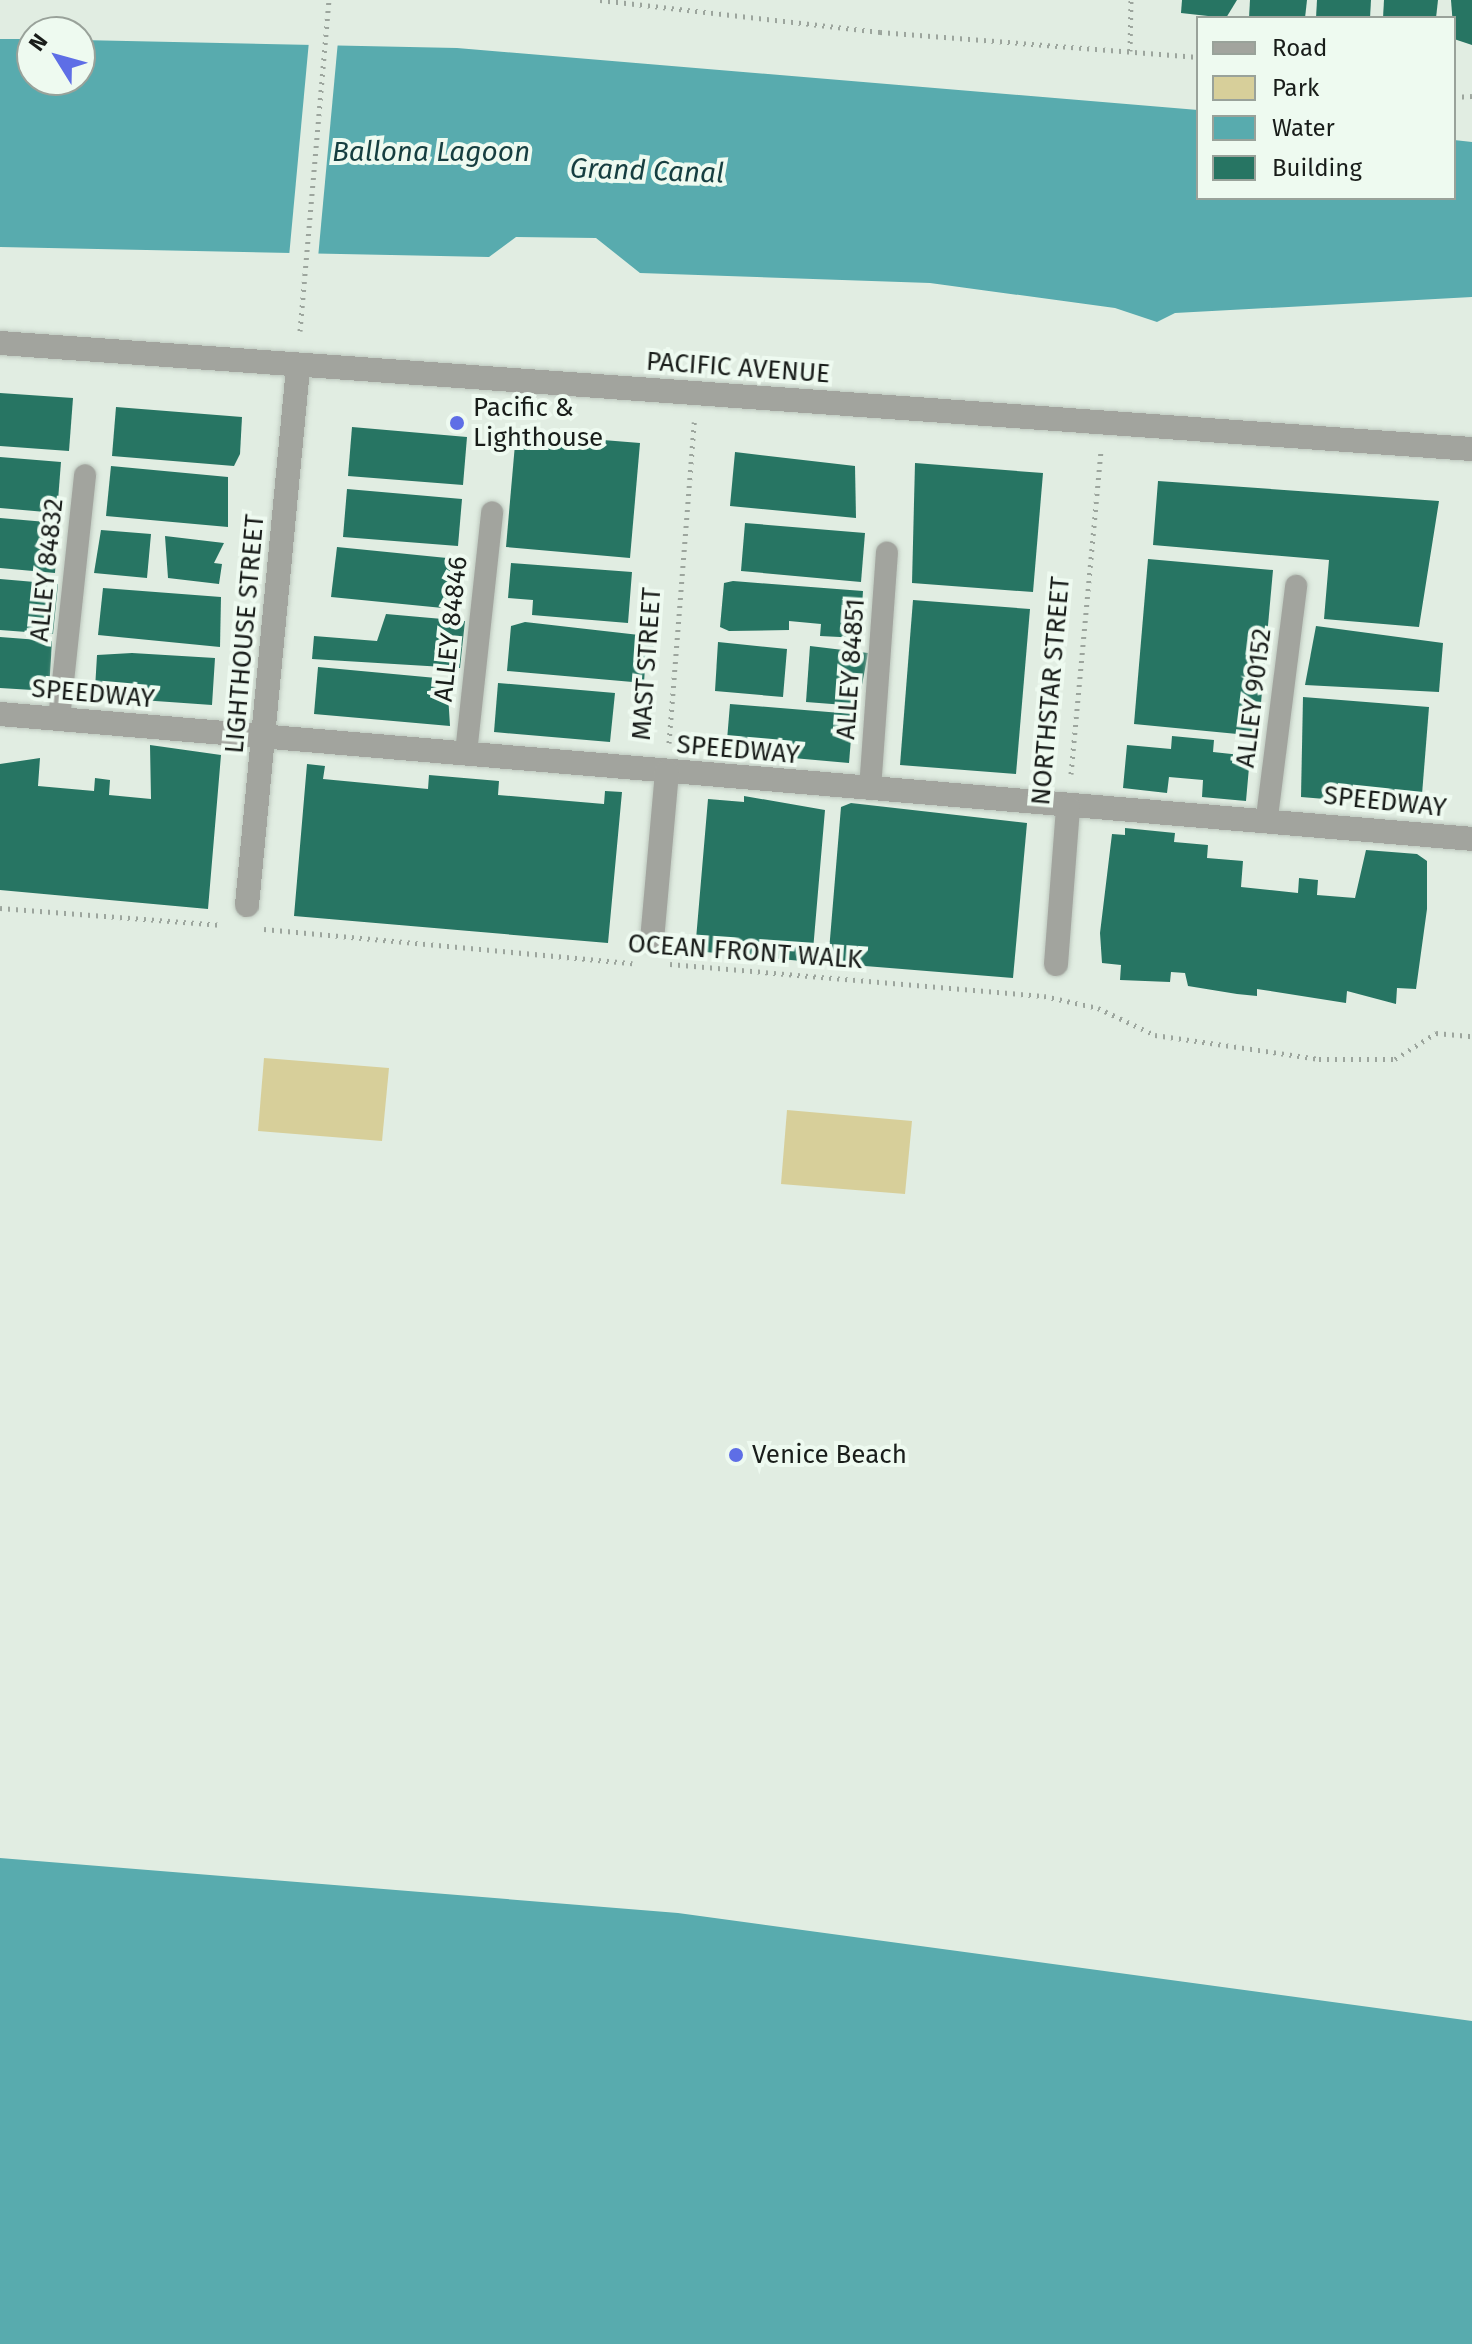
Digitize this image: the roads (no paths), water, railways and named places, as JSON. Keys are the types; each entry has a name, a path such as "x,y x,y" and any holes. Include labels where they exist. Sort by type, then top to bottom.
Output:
{"street":[{"name":"PACIFIC AVENUE","path":"0,343 298,368 696,392 1472,449"},
{"name":"LIGHTHOUSE STREET","path":"247,905 298,368"},
{"name":"SPEEDWAY","path":"0,714 1068,807 1267,817 1472,839"},
{"name":"MAST STREET","path":"652,951 667,772"},
{"name":"NORTHSTAR STREET","path":"1056,964 1068,807"}],"lane":[{"name":"ALLEY 84832","path":"59,719 85,475"},
{"name":"ALLEY 84846","path":"466,753 492,512"},
{"name":"ALLEY 84851","path":"870,789 887,553"},
{"name":"ALLEY 90152","path":"1267,817 1296,586"}],"water":[{"name":"Ballona Lagoon","path":"0,39 16,39 16,96 96,96 96,40 457,48 1196,110 1196,200 1456,200 1456,140 1472,142 1472,297 1175,313 1157,322 1115,308 930,283 640,273 596,238 516,237 489,257 0,247"},
{"path":"0,1858 678,1913 1472,2021 1472,2344 0,2344"}],"place":[{"name":"Pacific & Lighthouse","path":"457,423"},
{"name":"Venice Beach","path":"736,1455"}],"water label":[{"name":"Grand Canal","path":"647,171"}]}
